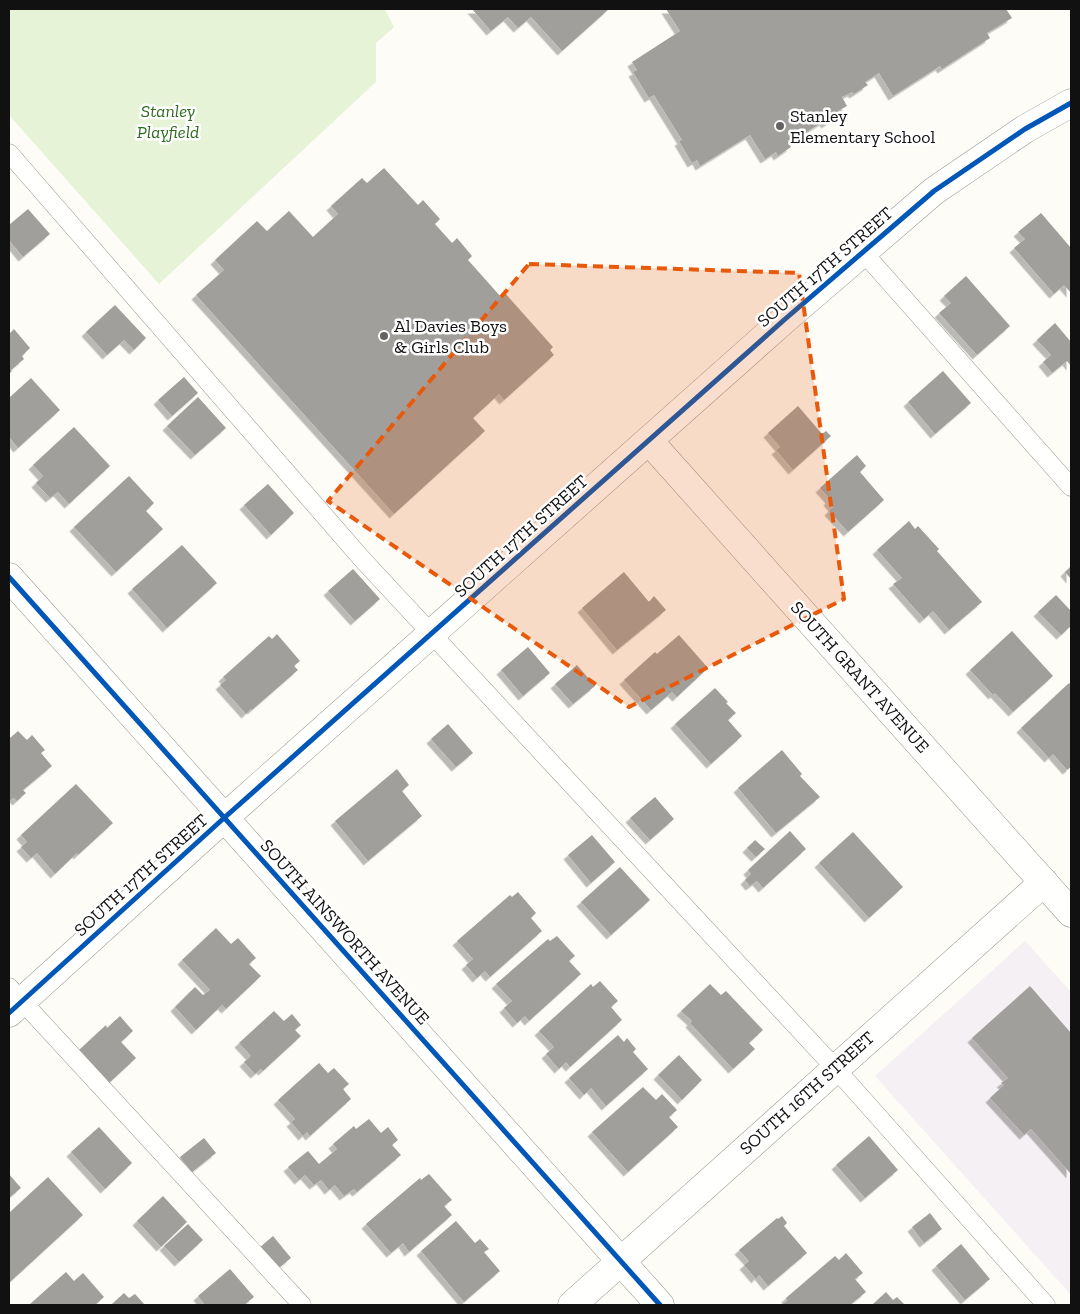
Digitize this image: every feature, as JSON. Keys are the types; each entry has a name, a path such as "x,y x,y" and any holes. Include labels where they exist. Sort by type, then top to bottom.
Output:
{"street":[{"name":"SOUTH 17TH STREET","path":"13,1000 224,818 784,320 934,191 1025,129 1071,103"},
{"name":"SOUTH GRANT AVENUE","path":"649,441 1071,913"},
{"name":"SOUTH AINSWORTH AVENUE","path":"9,577 660,1305"},
{"name":"SOUTH 16TH STREET","path":"572,1305 1044,882"}],"lane":[{"path":"9,153 362,559 835,1068 1046,1305"},
{"path":"863,252 1071,487"},
{"path":"13,1000 302,1305"}],"highlighted area":[{"path":"529,264 799,273 844,599 629,707 328,501"}],"shaded area":[{"path":"1025,941 1071,992 1071,1295 875,1076"}],"green space":[{"name":"Stanley Playfield","path":"9,9 385,9 394,27 376,43 376,82 159,284 9,115"}],"building":[{"path":"472,9 609,9 562,51 531,17 518,28 508,17 491,31"},
{"path":"666,9 1006,9 1012,18 987,33 990,38 942,69 940,66 893,96 879,73 865,82 868,85 854,94 852,92 842,97 847,106 838,111 840,114 826,124 824,121 789,143 791,147 778,156 776,152 765,159 750,135 700,166 697,160 692,163 679,141 682,140 654,95 649,98 633,72 637,70 632,62 680,31"},
{"path":"384,168 418,205 423,200 440,219 435,224 452,243 457,238 472,256 468,260 501,297 505,293 553,347 550,350 554,355 504,400 499,394 473,418 485,431 394,514 196,295 224,270 215,260 257,221 267,231 289,211 313,237 338,214 331,206 362,178 367,183"},
{"path":"28,209 50,234 23,257 9,240 9,225"},
{"path":"1041,213 1071,248 1071,293 1064,285 1054,294 1014,248 1025,239 1018,232"},
{"path":"966,276 1010,326 977,355 939,313 951,303 944,296"},
{"path":"115,305 146,338 134,350 124,340 107,355 86,332"},
{"path":"1055,323 1071,342 1071,366 1067,361 1052,373 1043,362 1051,355 1037,340"},
{"path":"14,329 30,348 22,356 24,359 9,374 9,334"},
{"path":"943,371 971,403 935,434 908,402"},
{"path":"184,377 198,393 172,416 158,400"},
{"path":"31,378 60,410 18,448 9,439 9,398"},
{"path":"198,397 226,428 195,455 167,426"},
{"path":"798,406 822,434 826,431 831,436 793,470 776,450 780,447 768,433"},
{"path":"74,427 110,466 69,504 58,492 50,498 36,483 43,476 33,465"},
{"path":"857,455 866,466 860,472 884,500 848,532 829,511 833,507 828,501 830,499 820,488"},
{"path":"129,476 154,503 146,511 163,529 116,572 74,527"},
{"path":"268,484 294,513 271,535 244,505"},
{"path":"909,521 915,529 918,526 939,549 937,551 982,602 949,630 933,611 924,619 893,584 902,578 877,550"},
{"path":"182,545 217,583 167,628 132,589"},
{"path":"1071,566 1071,579 1065,572"},
{"path":"353,569 380,599 355,621 328,591"},
{"path":"624,572 649,602 654,596 666,610 617,650 582,608"},
{"path":"1056,595 1071,611 1071,626 1061,635 1038,612"},
{"path":"1012,631 1053,676 1013,712 995,693 993,695 970,670"},
{"path":"277,634 300,661 294,666 298,670 246,714 220,685 226,680 223,677 269,636 272,639"},
{"path":"679,635 708,668 677,697 672,692 651,710 624,680 655,652 657,654"},
{"path":"528,647 550,673 523,696 501,670"},
{"path":"577,665 595,686 573,704 555,684"},
{"path":"1069,683 1071,685 1071,767 1067,770 1053,754 1049,758 1021,728"},
{"path":"715,688 736,713 728,720 742,736 711,764 675,724"},
{"path":"448,724 473,753 456,767 431,739"},
{"path":"18,731 27,740 32,735 45,750 41,753 52,766 23,790 26,793 17,801 14,798 9,801 9,739"},
{"path":"782,750 802,774 800,776 820,797 776,833 738,788"},
{"path":"397,769 409,785 402,791 422,816 368,861 335,821"},
{"path":"76,784 113,823 55,874 37,853 31,858 21,847 27,842 21,835"},
{"path":"655,797 674,819 650,840 630,818"},
{"path":"790,831 806,849 763,888 757,881 750,886 745,880 751,874 748,870"},
{"path":"853,832 903,887 869,918 819,863"},
{"path":"592,835 615,862 591,883 568,855"},
{"path":"755,840 765,849 756,857 747,848"},
{"path":"620,867 650,900 611,935 581,902"},
{"path":"518,892 536,913 531,918 542,931 490,977 485,971 477,978 466,965 473,959 457,941 510,895 512,897"},
{"path":"216,928 231,944 238,938 256,958 249,964 261,976 226,1009 222,1005 196,1030 175,1007 195,987 203,995 210,990 182,960"},
{"path":"557,936 575,956 569,961 581,974 529,1021 525,1016 517,1023 504,1008 512,1001 496,984 548,939 550,941"},
{"path":"600,981 618,1001 611,1007 622,1020 570,1067 566,1062 559,1069 546,1054 554,1047 539,1031 591,984 593,987"},
{"path":"710,984 721,995 726,991 763,1030 749,1043 755,1049 733,1069 690,1023 692,1021 681,1011"},
{"path":"1030,986 1071,1033 1071,1174 1031,1129 1024,1135 990,1098 1004,1085 1001,1083 1008,1078 972,1038"},
{"path":"274,1011 284,1021 292,1014 301,1025 295,1030 301,1036 263,1071 261,1069 255,1074 244,1062 251,1056 239,1043"},
{"path":"120,1016 133,1031 121,1042 136,1058 109,1083 78,1051 106,1025 107,1028"},
{"path":"618,1035 624,1042 627,1038 636,1049 633,1052 648,1069 606,1106 591,1088 584,1095 569,1078"},
{"path":"679,1055 702,1080 682,1100 658,1075"},
{"path":"319,1063 328,1073 334,1068 349,1084 343,1089 351,1099 310,1136 307,1132 303,1136 291,1122 295,1119 278,1100"},
{"path":"643,1087 656,1100 662,1094 677,1110 669,1117 678,1127 628,1172 592,1132"},
{"path":"369,1119 381,1133 388,1127 398,1140 392,1145 401,1155 357,1192 354,1189 344,1196 335,1185 329,1190 321,1180 314,1185 305,1175 299,1180 288,1167 308,1151 319,1164 337,1149 333,1144 354,1126 356,1129"},
{"path":"99,1127 132,1163 105,1189 71,1152"},
{"path":"869,1136 898,1170 865,1198 836,1165"},
{"path":"204,1138 216,1153 192,1172 180,1157"},
{"path":"9,1174 21,1188 9,1198"},
{"path":"429,1174 452,1200 444,1206 452,1215 409,1252 403,1243 391,1253 366,1224 420,1178 421,1180"},
{"path":"48,1177 83,1215 10,1282 9,1213"},
{"path":"163,1196 187,1222 161,1247 137,1221"},
{"path":"930,1213 942,1229 924,1243 912,1227"},
{"path":"782,1216 787,1223 784,1226 807,1253 768,1286 759,1275 756,1279 744,1265 749,1261 739,1250 777,1218"},
{"path":"456,1221 475,1243 480,1239 489,1249 484,1252 500,1271 464,1302 421,1251"},
{"path":"188,1224 203,1240 179,1262 164,1246"},
{"path":"273,1236 291,1258 276,1270 258,1249"},
{"path":"961,1244 990,1279 965,1300 936,1266"},
{"path":"846,1253 863,1273 855,1279 866,1292 850,1305 781,1305 787,1301 786,1298 835,1256 839,1260"},
{"path":"230,1269 254,1297 244,1305 205,1305 198,1296"},
{"path":"66,1272 74,1281 83,1273 104,1297 95,1305 29,1305"},
{"path":"886,1292 893,1300 897,1297 905,1305 872,1305"},
{"path":"124,1293 129,1298 135,1294 145,1305 111,1305"}],"cycle path":[{"path":"9,1013 224,818 784,320 934,191 1025,129 1071,103"},
{"path":"9,577 660,1305"}],"place":[{"name":"Stanley Elementary School","path":"780,126"},
{"name":"Al Davies Boys & Girls Club","path":"384,336"}]}
